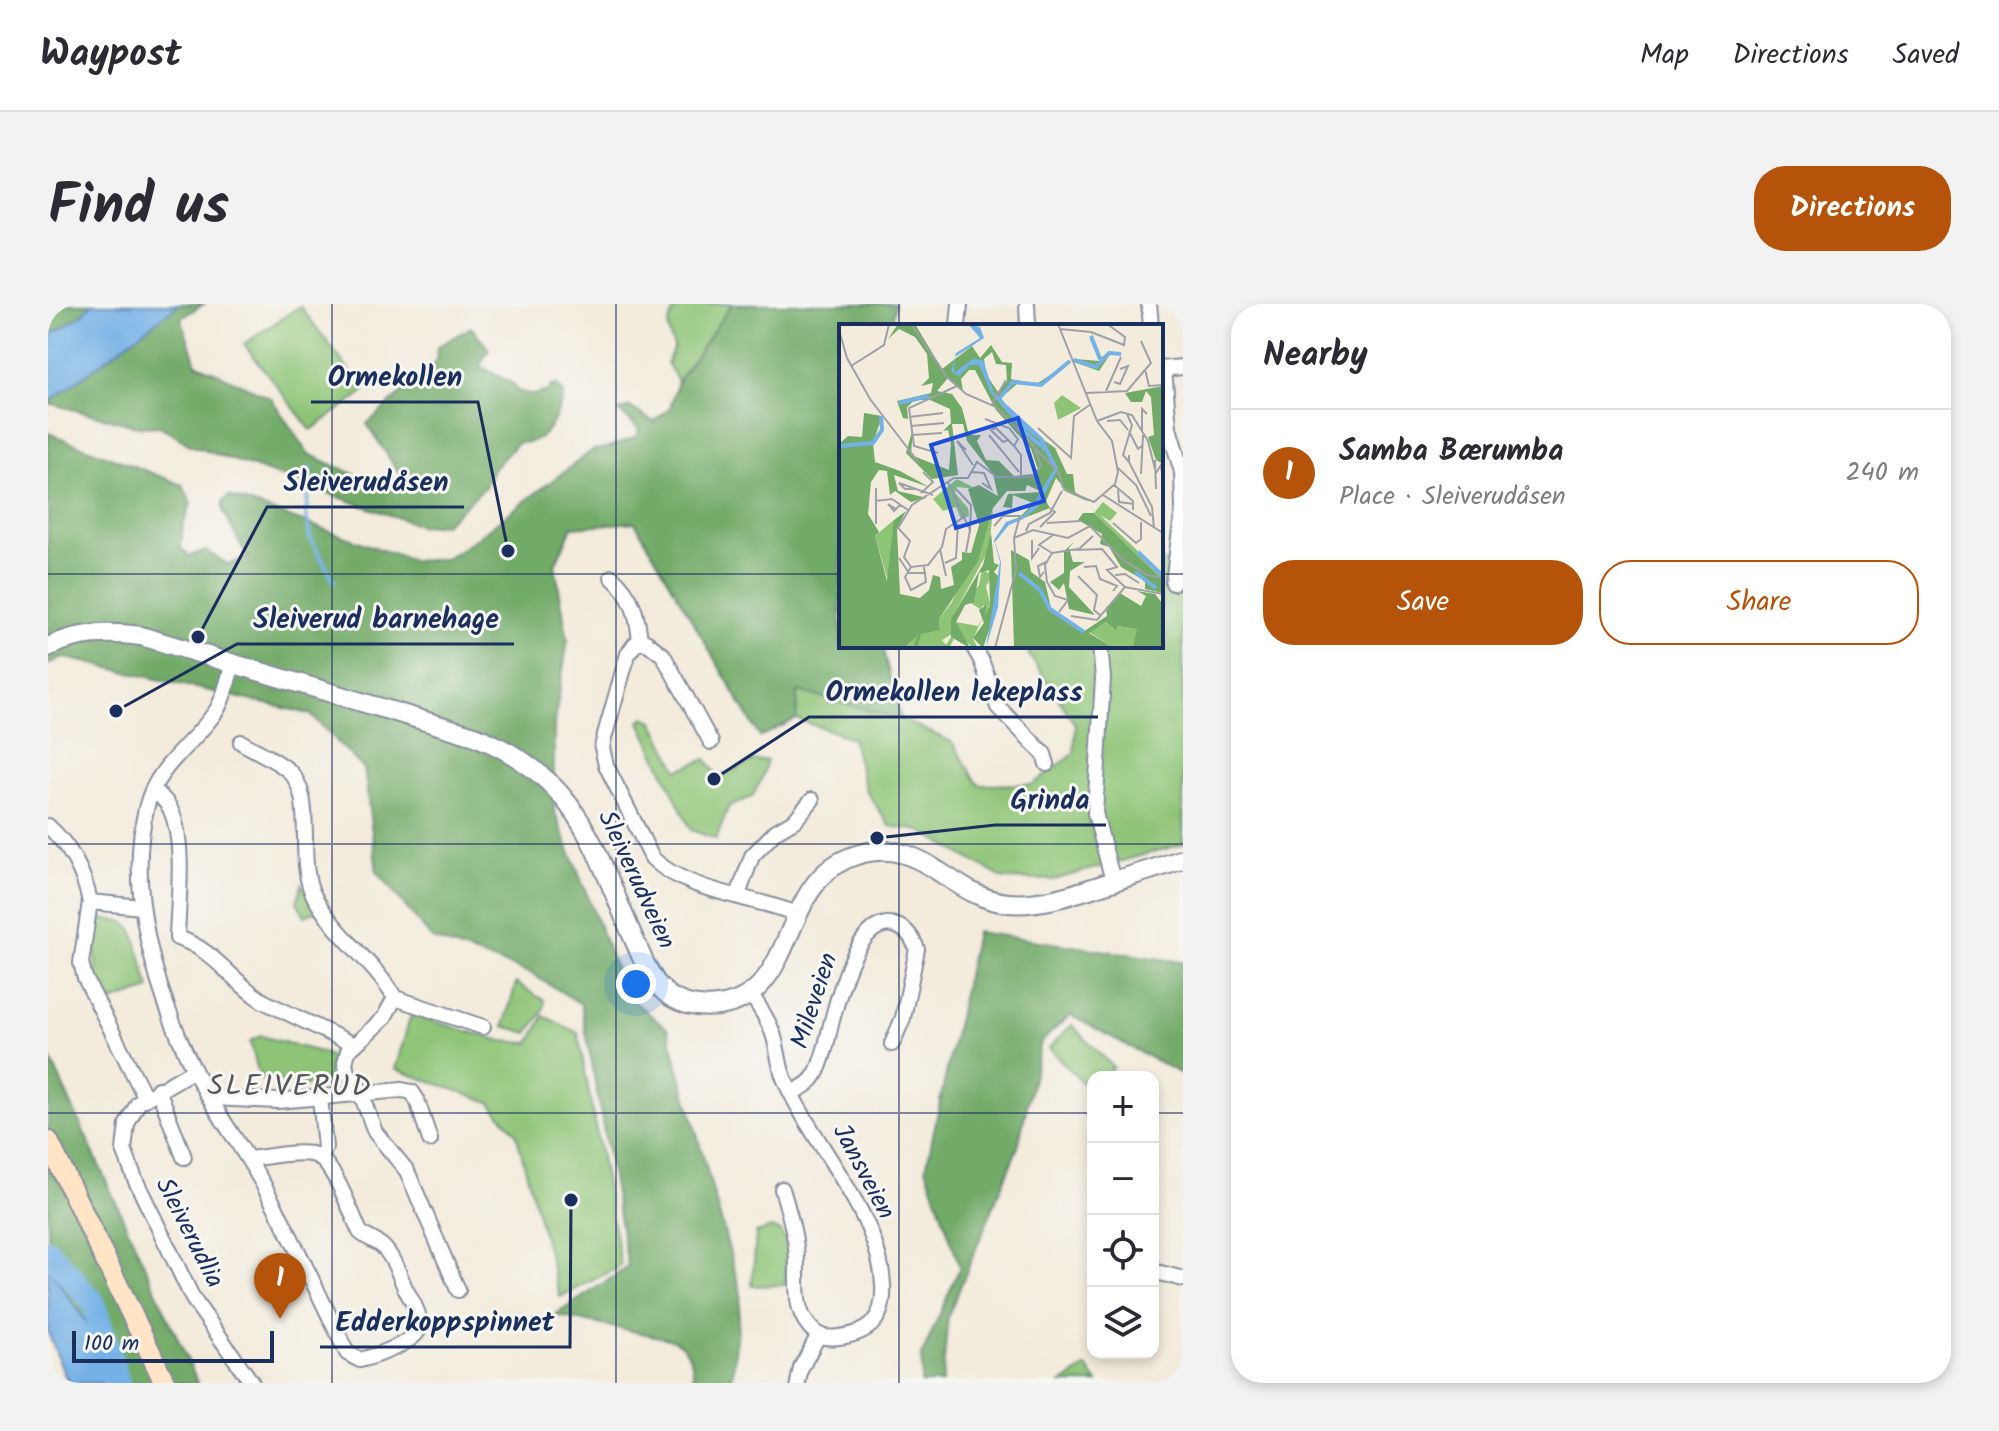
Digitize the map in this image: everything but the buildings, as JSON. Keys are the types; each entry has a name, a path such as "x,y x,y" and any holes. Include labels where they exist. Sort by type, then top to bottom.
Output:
{"main road":[{"path":"48,1141 165,1383"}],"street":[{"path":"958,324 960,304"},
{"path":"1027,304 1028,324"},
{"path":"1149,304 1151,324"},
{"path":"1163,369 1183,367"},
{"path":"1163,377 1169,428 1182,472 1183,508 1173,583"},
{"path":"612,577 628,594 633,605 640,642"},
{"name":"Sleiverudveien","path":"48,647 87,634 112,632 141,636 475,736 502,747 547,778 578,815 640,951 659,986 669,996 698,1007 737,1002 751,995"},
{"path":"711,742 663,655 654,646 640,642 632,647 602,748 606,765 644,844 661,867 683,879 797,914"},
{"path":"974,648 998,707 1008,721 1044,754 1047,764"},
{"path":"1100,648 1103,678 1094,800 1097,827 1113,881"},
{"path":"233,662 217,709 167,767 147,803 139,874 142,907 156,971 194,1070 248,1159 301,1256 347,1353 360,1360 405,1342 419,1329 419,1320 385,1248 360,1232 322,1157 311,1154 248,1159"},
{"path":"241,742 289,772 296,781 301,792 309,887 329,920 395,998 483,1027"},
{"path":"153,789 172,810 176,827 180,890 177,938 202,948 250,993 263,1001 354,1045"},
{"path":"738,895 752,856 776,831 795,820 812,800"},
{"path":"48,826 71,852 86,884 90,902 81,963 85,978 152,1093 184,1157"},
{"path":"751,995 767,979 812,888 845,860 883,851 907,854 974,892 1007,903 1051,900 1183,859"},
{"path":"90,902 142,907"},
{"name":"Mileveien","path":"792,1093 809,1083 816,1073 839,996 861,943 870,931 892,924 903,928 914,939 917,949 903,1018 892,1044"},
{"name":"Jansveien","path":"751,995 773,1033 784,1078 867,1227 883,1283 882,1304 875,1323 857,1335 818,1336"},
{"path":"395,998 384,1018 348,1051 345,1063 347,1073 357,1083 375,1132 407,1171 458,1290"},
{"path":"152,1093 194,1070"},
{"path":"211,1098 277,1101 386,1090 412,1092 430,1140"},
{"name":"Sleiverudlia","path":"152,1093 132,1112 127,1124 124,1140 126,1158 193,1299 252,1383"},
{"path":"320,1097 325,1147 322,1157"},
{"path":"782,1189 796,1245 798,1305 805,1322 818,1336 801,1368 798,1383"},
{"path":"1159,1273 1183,1279"}],"green space":[{"path":"48,304 204,304 181,318 196,363 271,398 308,454 372,482 393,486 400,475 367,424 436,362 437,347 471,327 489,349 480,366 513,384 517,391 533,395 557,385 564,394 554,420 543,435 536,440 518,442 493,469 485,487 444,524 421,526 190,445 160,426 140,427 48,403"},
{"path":"679,304 732,304 678,381 667,363 674,346 669,324"},
{"path":"732,304 895,304 891,324 839,324 839,648 883,648 901,719 798,691 796,719 760,737 635,522 572,527 555,565 568,640 554,724 554,810 626,995 668,1029 741,1293 732,1383 694,1383 690,1358 674,1340 555,1315 628,1267 581,1004 530,973 432,939 377,872 364,769 310,714 62,657 48,665 48,433 183,485 191,504 183,525 181,548 189,556 206,551 228,564 248,558 223,511 223,502 229,496 414,561 444,559 593,450 636,437 639,429 619,411 630,407 654,422 670,408 678,381"},
{"path":"300,306 365,391 311,430 244,344"},
{"path":"1163,561 1183,566 1183,844 1053,880 1004,879 921,831 890,826 866,791 852,738 796,719 798,690 901,719 952,742 979,785 1033,784 1074,754 1076,725 1029,655 1028,648 1163,648"},
{"path":"644,717 653,721 678,770 706,759 719,777 753,761 767,760 752,797 729,806 716,839 691,830 640,722"},
{"path":"302,884 317,911 305,916 297,902"},
{"path":"104,919 123,921 133,930 150,989 109,1003 95,970 95,924"},
{"path":"976,932 1183,962 1183,1075 1070,1015 1041,1042 1018,1147 948,1316 942,1383 921,1383 922,1355 960,1267 926,1168"},
{"path":"516,983 545,1001 543,1012 528,1033 504,1026"},
{"path":"411,1015 502,1041 530,1043 544,1016 578,1033 621,1266 560,1297 516,1133 490,1102 395,1069"},
{"path":"1072,1025 1113,1067 1109,1071 1087,1071 1087,1088 1049,1048"},
{"path":"261,1036 332,1058 328,1080 309,1086 260,1079 250,1041"},
{"path":"48,1053 198,1383 71,1383 48,1323"},
{"path":"771,1228 780,1231 787,1243 785,1285 752,1286 756,1233"},
{"path":"1087,1367 1098,1383 1062,1383"}],"water":[{"path":"92,304 179,304 48,403 48,337 82,315"},
{"path":"48,1268 88,1324 119,1383 68,1383 48,1332"}],"waterway":[{"path":"310,468 306,516 311,540 334,581"},
{"path":"48,1251 93,1302 118,1383"}],"place":[{"name":"Ormekollen","path":"508,551"},
{"name":"Sleiverudåsen","path":"198,637"},
{"name":"Sleiverud barnehage","path":"116,711"},
{"name":"Ormekollen lekeplass","path":"714,779"},
{"name":"Grinda","path":"877,838"},
{"name":"Edderkoppspinnet","path":"571,1200"},
{"name":"Samba Bærumba","path":"280,1319"}],"district":[{"name":"SLEIVERUD","path":"290,1087"}]}
